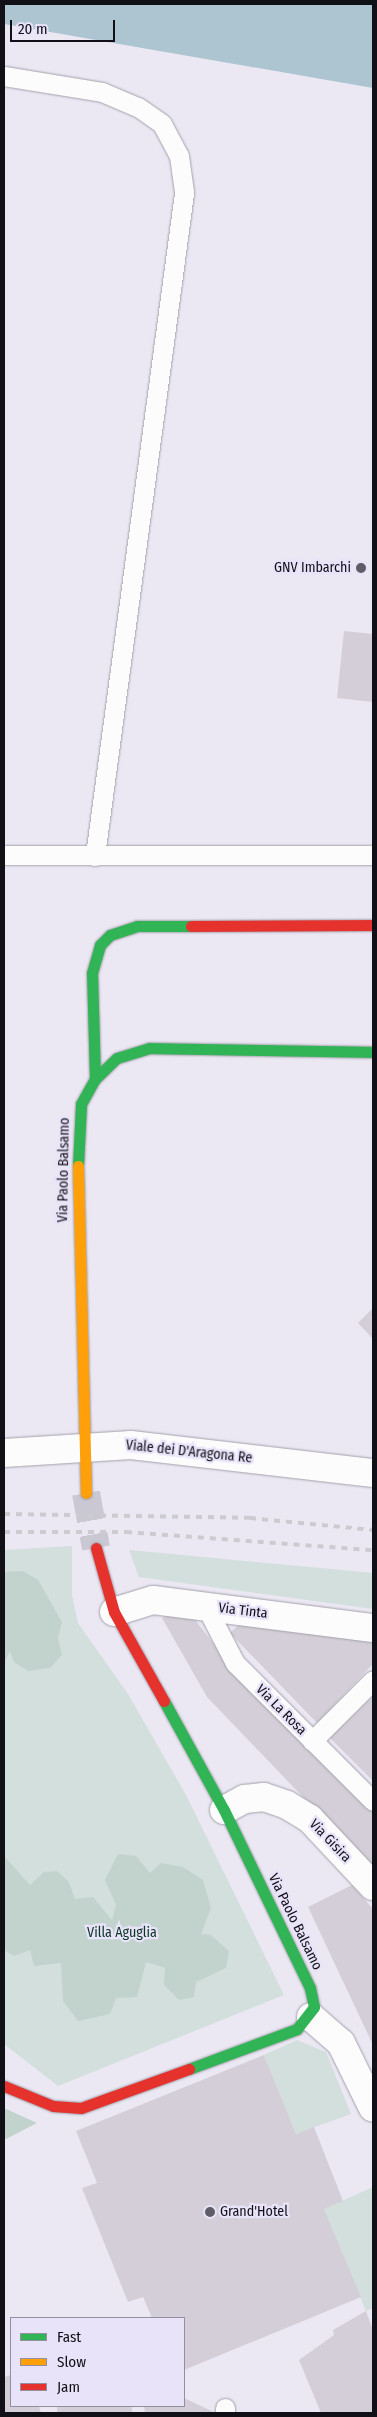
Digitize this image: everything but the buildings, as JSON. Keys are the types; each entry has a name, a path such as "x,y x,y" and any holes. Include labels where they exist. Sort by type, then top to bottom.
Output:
{"street":[{"path":"94,1079 92,973 100,945 110,935 137,926 373,925"},
{"name":"Via Paolo Balsamo","path":"86,1493 81,1445 77,1135 81,1104 94,1079 117,1058 149,1048 373,1052"},
{"name":"Viale dei D'Aragona Re","path":"4,1453 81,1445 131,1445 373,1473"},
{"name":"Via Paolo Balsamo","path":"96,1548 114,1612 224,1810 310,1988 311,2016"},
{"name":"Via Tinta","path":"114,1612 153,1600 373,1628"},
{"name":"Via Gisira","path":"224,1810 245,1799 264,1797 287,1805 310,1819 373,1886"},
{"path":"4,2086 53,2106 81,2108 297,2029 311,2016 341,2043 373,2108"}],"lane":[{"path":"4,76 102,92 138,107 162,124 178,156 184,193 95,856"},
{"path":"4,855 373,855"},
{"name":"Via La Rosa","path":"206,1607 235,1664 373,1801"},
{"path":"312,1740 373,1680"}],"green space":[{"name":"Villa Aguglia","path":"72,1546 72,1595 78,1623 128,1694 186,1795 284,1995 58,2086 4,2044 4,1550"},
{"path":"129,1550 373,1573 373,1609 139,1577"},
{"path":"23,1571 38,1580 62,1622 58,1638 62,1655 50,1668 28,1671 14,1662 10,1651 4,1663 4,1572"},
{"path":"118,1854 136,1856 150,1873 161,1863 183,1867 203,1880 211,1908 201,1934 211,1935 229,1951 226,1968 196,1982 194,1997 179,2000 164,1985 165,1968 146,1962 137,1997 116,1998 110,2014 78,2021 63,2001 61,1963 34,1966 30,1950 14,1956 4,1950 4,1856 30,1885 44,1872 57,1871 69,1882 75,1899 93,1897 112,1920 116,1905 105,1880"},
{"path":"297,2040 326,2052 351,2114 296,2134 264,2055"},
{"path":"4,2108 37,2123 4,2140"},
{"path":"373,2187 373,2308 366,2311 324,2209"}],"water":[{"path":"4,4 373,4 373,88 4,24"}],"tunnel":[{"path":"86,1493 96,1548"}],"railway":[{"path":"4,1514 250,1518 373,1530"},
{"path":"4,1532 126,1532 373,1550"}],"traffic: fast":[{"path":"95,1079 92,973 100,945 110,935 137,926 191,926"},
{"path":"78,1166 81,1104 95,1079 117,1058 149,1048 373,1052"},
{"path":"164,1701 224,1810 310,1988 314,2007 297,2029 189,2069"}],"traffic: slow":[{"path":"78,1166 86,1493"}],"traffic: jam":[{"path":"191,926 373,925"},
{"path":"96,1548 114,1612 164,1701"},
{"path":"4,2086 53,2106 81,2108 189,2069"}],"place":[{"name":"GNV Imbarchi","path":"361,568"},
{"name":"Grand'Hotel","path":"210,2212"}]}
